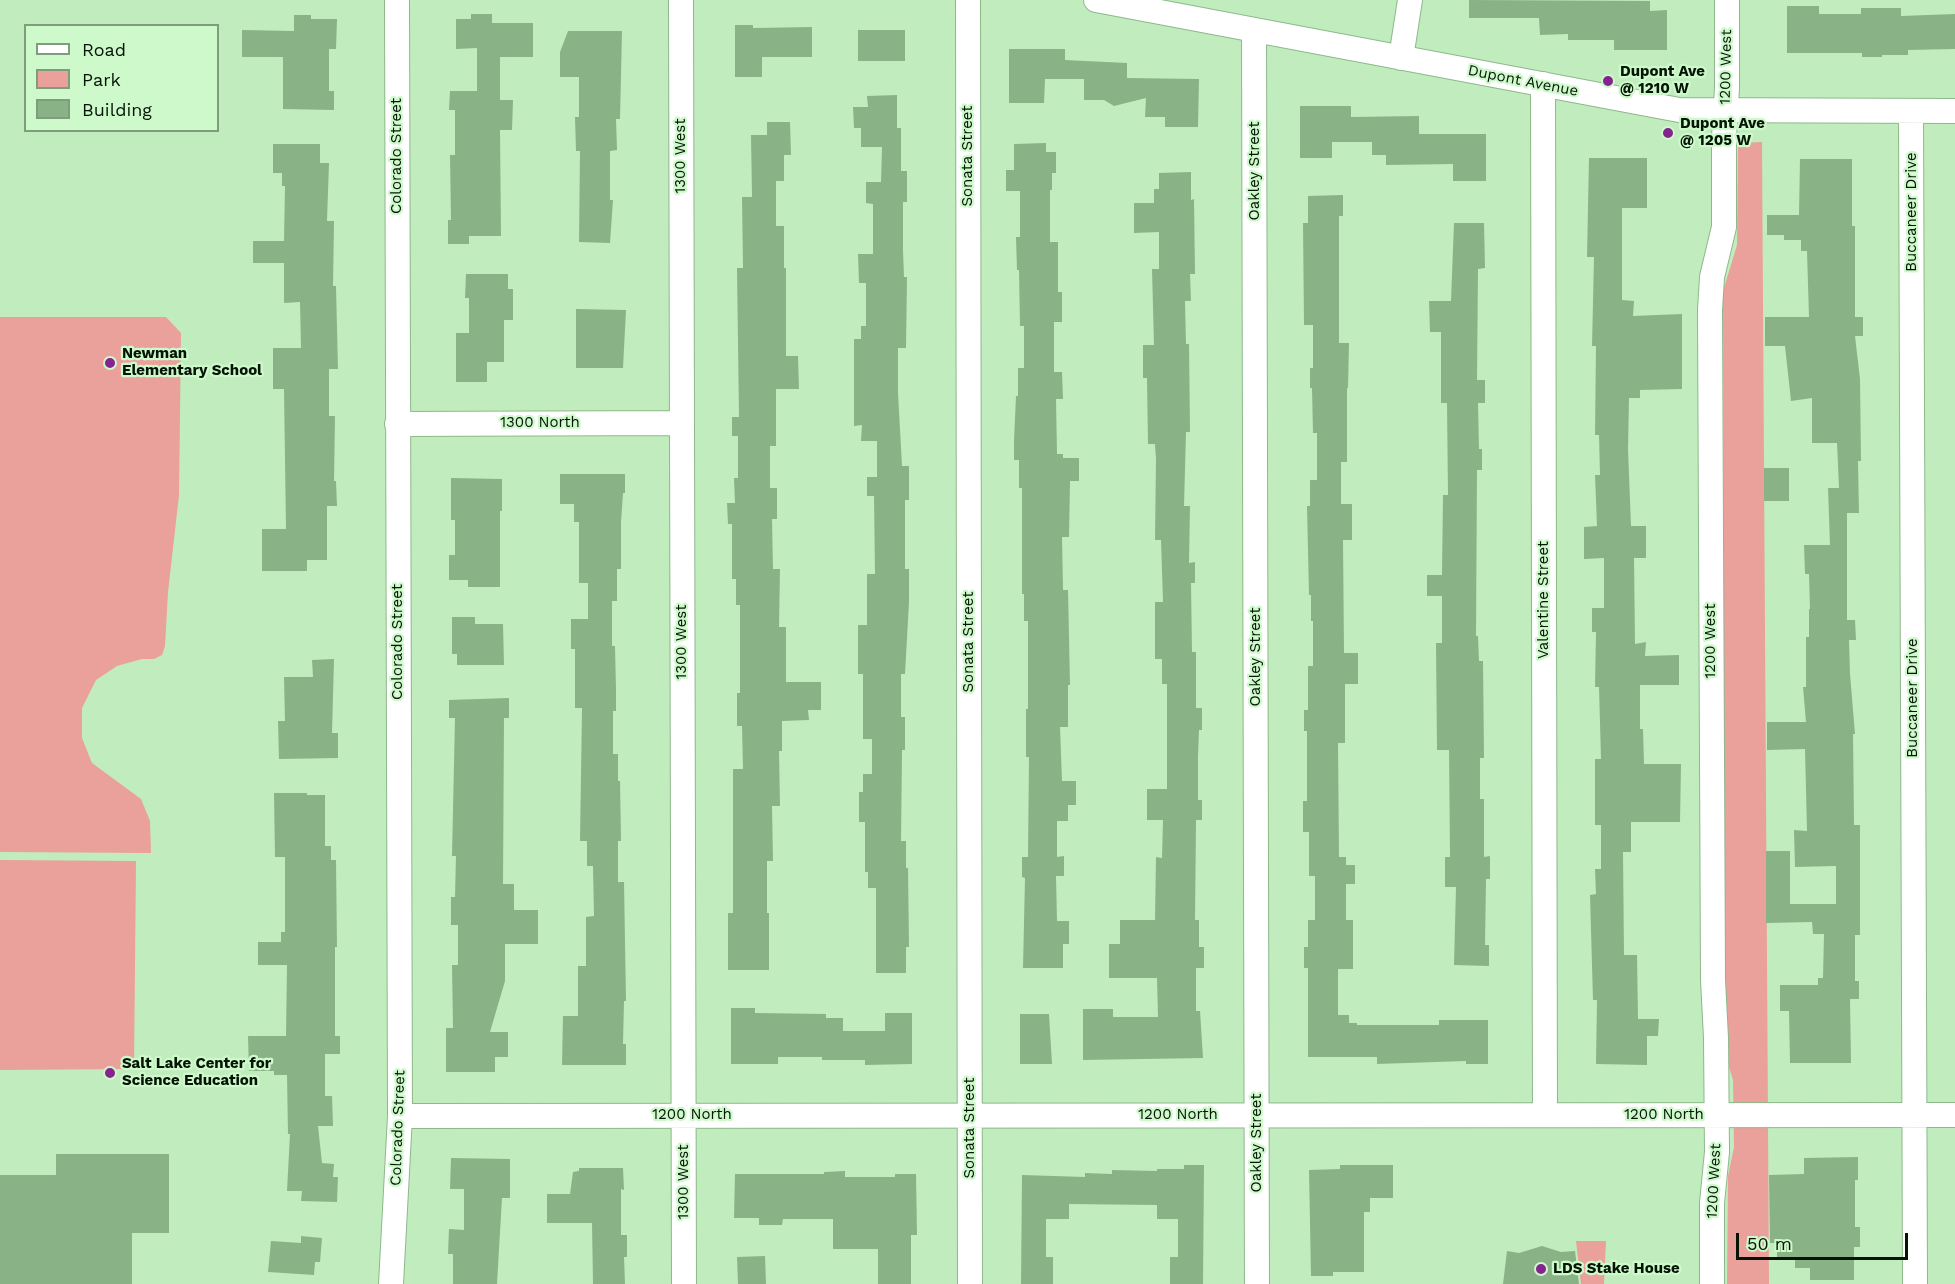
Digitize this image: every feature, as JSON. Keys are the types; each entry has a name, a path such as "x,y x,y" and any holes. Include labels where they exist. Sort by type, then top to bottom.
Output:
{"street":[{"name":"Colorado Street","path":"391,1284 400,1116 397,0"},
{"name":"1300 West","path":"681,0 684,1284"},
{"name":"Sonata Street","path":"968,0 970,1284"},
{"name":"Dupont Avenue","path":"1096,0 1679,110 1955,111"},
{"path":"1401,58 1410,0"},
{"name":"1200 West","path":"1712,1284 1712,1203 1717,1152 1717,1115 1713,980 1710,310 1712,277 1724,227 1727,0"},
{"name":"Oakley Street","path":"1254,30 1257,1284"},
{"name":"Valentine Street","path":"1543,84 1545,1115"},
{"name":"Buccaneer Drive","path":"1911,111 1915,1284"},
{"name":"1300 North","path":"397,424 682,423"},
{"name":"1200 North","path":"400,1116 1955,1115"}],"green space":[{"path":"1762,142 1769,1284 1727,1284 1728,1176 1734,1147 1733,1080 1729,1067 1725,985 1723,291 1737,245 1738,143"},
{"path":"0,317 166,317 181,333 179,495 168,592 165,646 162,655 154,659 142,659 117,666 96,680 82,708 82,738 92,763 141,799 150,821 151,853 0,852"},
{"path":"0,860 136,861 134,1069 0,1070"},
{"path":"1576,1241 1606,1241 1604,1284 1581,1284"}],"building":[{"path":"1469,0 1650,1 1650,11 1667,10 1667,50 1614,50 1614,40 1568,40 1568,34 1540,35 1539,18 1469,18"},
{"path":"1787,6 1819,6 1819,14 1861,14 1861,8 1901,8 1901,16 1955,14 1955,49 1908,50 1908,55 1882,55 1882,57 1862,57 1862,53 1787,53"},
{"path":"471,14 492,14 492,23 533,23 533,57 500,57 500,100 513,100 512,130 500,130 501,236 469,236 469,244 448,244 448,220 451,220 450,155 455,155 455,110 449,110 450,91 477,91 477,48 456,49 456,19 471,19"},
{"path":"294,15 311,15 311,19 337,19 336,49 329,49 329,91 334,91 334,110 283,109 283,57 242,57 242,30 294,31"},
{"path":"735,25 753,25 753,28 812,27 812,57 762,57 762,77 735,77"},
{"path":"858,30 905,30 905,61 858,61"},
{"path":"568,31 622,31 620,119 616,119 617,150 610,151 610,200 613,200 610,243 579,242 580,151 576,151 575,117 579,117 579,77 560,77 560,52"},
{"path":"1009,49 1065,49 1065,60 1127,63 1127,78 1199,79 1198,127 1165,127 1165,117 1145,117 1146,98 1114,106 1104,100 1084,100 1084,79 1045,79 1044,103 1009,103"},
{"path":"897,95 897,128 901,128 901,171 907,171 907,202 903,202 904,277 907,277 906,348 898,348 898,393 902,466 909,466 909,500 905,500 905,569 909,569 909,602 905,674 901,674 901,717 905,717 905,750 902,750 901,841 906,841 909,947 906,947 906,973 876,973 876,888 868,888 868,872 865,872 865,822 859,822 859,792 863,792 863,774 872,774 872,739 863,739 863,674 858,674 858,625 867,625 867,574 875,574 874,496 867,496 867,477 877,477 877,441 861,441 862,425 854,426 854,339 861,339 861,326 866,326 866,283 859,283 858,254 873,254 873,204 866,203 866,182 881,182 882,147 861,147 861,128 854,128 853,107 868,107 867,96"},
{"path":"1300,106 1351,106 1351,117 1419,116 1419,134 1486,134 1486,181 1453,181 1453,164 1386,165 1386,155 1372,155 1372,142 1332,142 1332,158 1300,158"},
{"path":"767,122 790,122 791,155 784,155 784,181 776,181 776,226 784,226 786,356 798,356 799,389 776,389 776,446 770,446 770,488 777,488 777,519 772,519 773,569 780,569 779,627 786,627 786,682 821,682 821,710 808,710 809,720 782,721 782,751 779,751 780,806 772,806 773,861 767,861 769,970 728,970 728,913 733,913 733,769 743,769 742,726 737,726 737,693 740,693 740,605 736,605 736,579 732,579 732,524 728,524 727,503 735,503 734,478 738,478 738,436 732,436 732,417 739,417 737,268 743,268 742,197 752,197 751,135 767,135"},
{"path":"1046,143 1046,152 1056,152 1056,173 1052,173 1052,190 1050,190 1050,242 1058,242 1058,292 1062,292 1062,322 1054,322 1054,372 1062,372 1063,399 1056,399 1057,454 1063,454 1063,458 1079,458 1079,481 1070,481 1069,537 1062,537 1063,590 1068,590 1070,685 1068,685 1068,727 1060,727 1062,781 1076,781 1076,805 1068,805 1068,821 1057,821 1057,857 1064,856 1064,876 1056,876 1057,921 1069,921 1069,944 1063,944 1063,968 1023,968 1025,878 1022,877 1022,857 1028,857 1029,757 1026,757 1026,709 1028,709 1028,621 1024,621 1024,594 1022,594 1022,488 1019,488 1019,460 1014,460 1014,441 1018,368 1024,368 1024,326 1020,326 1016,237 1020,237 1020,191 1006,191 1006,170 1014,170 1014,144"},
{"path":"273,144 320,144 320,163 329,163 327,221 334,221 333,286 336,286 338,369 329,369 329,416 335,416 334,481 336,481 337,506 327,506 327,560 307,560 307,571 262,571 262,529 286,529 284,389 273,389 273,348 301,348 300,302 284,303 284,263 253,263 253,241 284,241 285,186 282,186 282,173 273,173"},
{"path":"1589,158 1647,158 1647,208 1622,208 1622,300 1634,301 1633,316 1682,314 1682,389 1640,390 1640,398 1629,398 1631,526 1646,526 1646,558 1634,558 1635,644 1646,642 1645,656 1679,655 1679,685 1640,685 1640,729 1643,729 1644,764 1681,764 1680,822 1631,822 1631,852 1623,852 1624,955 1637,955 1638,1019 1659,1019 1658,1036 1647,1036 1647,1065 1596,1064 1597,1000 1593,1000 1590,895 1596,894 1595,869 1601,869 1601,825 1595,825 1595,759 1601,759 1599,687 1595,687 1596,632 1592,632 1592,608 1604,608 1604,558 1584,559 1584,527 1597,526 1595,475 1600,475 1599,435 1595,435 1596,346 1592,346 1594,257 1587,257"},
{"path":"1800,159 1852,159 1855,317 1863,317 1863,336 1855,336 1860,379 1859,513 1847,513 1847,620 1855,620 1856,640 1849,640 1855,734 1853,734 1854,825 1860,825 1860,935 1855,935 1855,981 1859,981 1859,999 1850,999 1851,1063 1790,1063 1789,1011 1780,1011 1780,985 1818,985 1818,978 1823,978 1824,934 1813,934 1812,922 1766,923 1766,851 1790,851 1790,904 1836,904 1836,866 1795,867 1794,830 1807,831 1805,749 1767,750 1767,722 1806,722 1803,687 1806,687 1806,637 1809,637 1810,609 1809,574 1805,574 1804,545 1830,545 1828,488 1839,488 1837,443 1812,443 1812,398 1791,401 1785,346 1765,346 1765,317 1809,317 1807,251 1801,251 1801,240 1784,240 1784,235 1767,235 1767,215 1799,215"},
{"path":"1191,172 1191,200 1194,199 1195,274 1190,274 1191,301 1185,301 1186,344 1189,344 1190,432 1186,432 1184,506 1190,506 1189,563 1195,562 1195,583 1191,583 1192,652 1196,652 1196,708 1202,708 1202,730 1199,730 1198,800 1202,800 1202,820 1196,820 1195,920 1199,920 1199,947 1204,947 1204,968 1196,968 1196,1011 1200,1011 1203,1058 1083,1060 1083,1009 1113,1009 1113,1017 1158,1017 1157,978 1109,978 1109,944 1120,944 1120,920 1155,920 1156,857 1162,858 1163,820 1147,820 1147,789 1167,789 1167,684 1162,684 1162,659 1155,659 1155,602 1163,602 1161,540 1155,540 1155,444 1148,444 1147,378 1143,378 1143,345 1154,345 1152,269 1159,269 1159,232 1134,233 1134,203 1154,203 1154,189 1159,189 1159,173"},
{"path":"1343,195 1343,216 1339,216 1339,343 1349,343 1347,462 1341,462 1341,504 1352,504 1352,540 1343,540 1344,653 1358,653 1358,684 1345,684 1345,743 1338,743 1339,857 1346,857 1346,865 1355,865 1355,884 1346,884 1346,920 1353,920 1353,969 1338,969 1338,1015 1349,1015 1349,1023 1357,1023 1357,1025 1439,1025 1439,1020 1488,1020 1488,1064 1466,1064 1466,1061 1377,1064 1377,1057 1308,1057 1308,968 1304,968 1304,947 1308,947 1308,920 1315,920 1315,876 1309,876 1309,832 1303,832 1303,801 1307,801 1307,731 1304,731 1304,710 1308,710 1308,666 1313,666 1307,506 1310,506 1310,480 1317,480 1317,433 1313,433 1312,388 1310,388 1310,368 1313,368 1313,325 1304,325 1303,223 1308,223 1308,196"},
{"path":"1454,223 1484,223 1485,268 1478,269 1477,380 1485,380 1485,403 1478,403 1482,470 1477,470 1476,636 1478,636 1479,661 1483,661 1484,758 1480,758 1480,799 1484,799 1484,857 1490,856 1490,879 1486,879 1485,945 1489,945 1489,966 1454,965 1456,887 1445,887 1445,857 1450,857 1449,750 1437,750 1436,643 1442,643 1442,596 1427,596 1427,575 1442,575 1443,495 1448,495 1447,403 1441,403 1441,332 1430,332 1429,301 1451,301"},
{"path":"466,274 508,274 508,289 513,289 513,320 504,320 504,362 487,362 487,382 456,382 456,333 469,333 469,298 465,298"},
{"path":"576,309 626,310 623,368 576,368"},
{"path":"1764,468 1789,468 1789,501 1764,501"},
{"path":"560,474 625,474 621,522 621,569 617,569 617,601 612,601 612,646 615,646 616,689 616,711 613,711 613,754 618,754 618,781 620,781 621,841 618,841 618,882 624,882 626,1001 624,1001 623,1044 626,1044 626,1065 562,1065 563,1016 578,1016 578,966 586,966 586,917 594,916 593,866 587,866 587,841 580,841 582,708 575,708 575,649 571,649 571,619 588,619 588,583 579,583 579,522 574,522 574,504 560,504"},
{"path":"451,478 502,479 500,587 468,587 468,580 449,580 449,555 455,555 455,520 451,520"},
{"path":"452,617 475,617 475,624 503,624 504,665 457,665 457,654 452,654"},
{"path":"334,659 332,733 338,733 338,758 279,759 278,721 285,721 284,677 313,677 312,660"},
{"path":"509,698 509,718 504,718 503,884 514,884 514,910 538,910 538,944 505,944 505,981 490,1032 508,1032 508,1057 495,1057 495,1072 446,1072 446,1028 453,1028 452,965 458,965 458,925 451,925 451,897 455,897 456,856 452,856 455,718 449,718 449,700"},
{"path":"274,793 325,795 325,846 331,846 331,860 336,860 335,1036 340,1036 340,1054 325,1054 325,1096 332,1096 333,1126 318,1126 322,1163 334,1164 333,1177 338,1177 337,1202 301,1201 302,1191 287,1191 290,1134 288,1134 287,1075 274,1075 274,1071 249,1071 248,1036 286,1036 287,965 258,965 258,942 281,942 281,932 285,932 285,857 275,857"},
{"path":"731,1008 755,1008 755,1013 826,1014 826,1018 843,1018 843,1031 885,1031 885,1013 912,1013 912,1064 865,1065 865,1060 778,1057 778,1064 731,1064"},
{"path":"1020,1014 1049,1014 1052,1064 1020,1064"},
{"path":"56,1154 169,1154 169,1233 132,1233 132,1284 0,1284 0,1175 56,1175"},
{"path":"1858,1157 1858,1180 1855,1180 1855,1227 1860,1227 1860,1247 1854,1247 1854,1280 1810,1280 1810,1268 1795,1268 1795,1257 1777,1257 1777,1243 1770,1243 1769,1175 1804,1174 1804,1158"},
{"path":"451,1158 510,1159 510,1198 502,1198 497,1284 453,1284 453,1254 448,1254 449,1229 464,1230 464,1189 450,1189"},
{"path":"1184,1165 1204,1165 1203,1284 1170,1284 1170,1257 1178,1257 1178,1219 1157,1219 1157,1205 1069,1204 1069,1219 1046,1219 1046,1257 1053,1257 1053,1284 1021,1284 1022,1175 1085,1177 1085,1173 1112,1174 1112,1170 1184,1169"},
{"path":"1340,1165 1393,1165 1393,1198 1370,1198 1370,1212 1364,1212 1364,1272 1333,1272 1333,1276 1311,1276 1309,1170 1340,1169"},
{"path":"579,1168 623,1168 621,1235 627,1235 627,1257 624,1257 625,1284 593,1284 592,1223 547,1223 547,1194 570,1194 573,1172 579,1171"},
{"path":"845,1171 845,1177 895,1177 895,1174 916,1174 917,1235 911,1235 911,1284 878,1284 878,1249 833,1249 833,1219 783,1219 782,1225 759,1225 759,1218 734,1218 735,1174 824,1174 824,1172"},
{"path":"301,1236 322,1238 320,1262 315,1262 314,1275 268,1272 271,1241 301,1243"},
{"name":"LDS Stake House","path":"1542,1246 1561,1252 1575,1251 1579,1284 1503,1284 1507,1251 1519,1253"},
{"path":"765,1256 766,1284 738,1284 737,1257"}],"place":[{"name":"Dupont Ave @ 1210 W","path":"1608,81"},
{"name":"Dupont Ave @ 1205 W","path":"1668,133"},
{"name":"Newman Elementary School","path":"110,363"},
{"name":"Salt Lake Center for Science Education","path":"110,1073"},
{"name":"LDS Stake House","path":"1541,1269"}]}
